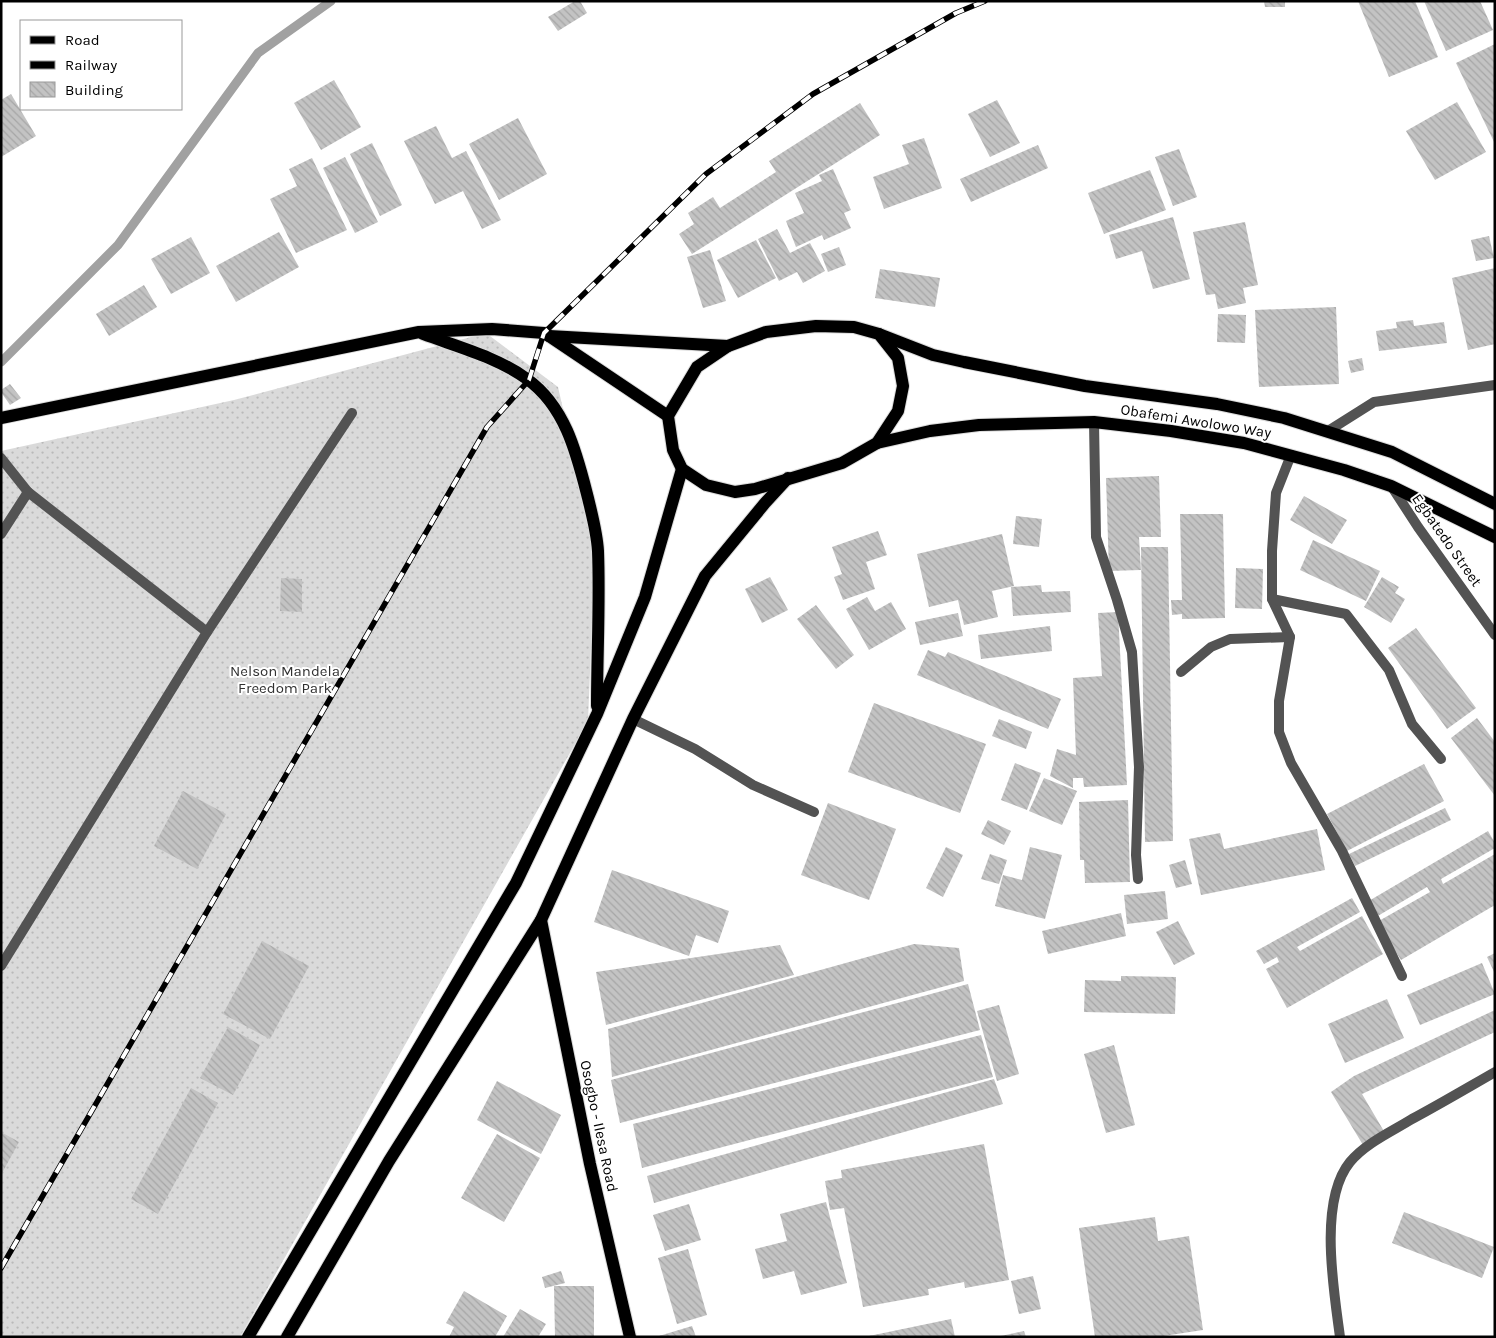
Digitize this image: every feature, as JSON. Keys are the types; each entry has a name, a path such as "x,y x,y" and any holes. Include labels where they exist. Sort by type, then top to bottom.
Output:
{"main road":[{"path":"879,334 898,358 903,386 898,411 877,443 842,463 735,492 706,485 682,469 673,450 668,416 697,367 728,346 766,332 816,326 854,327 879,334 934,355 964,362 1085,386 1217,404 1284,418 1392,452 1495,504"},
{"path":"1,418 418,332 492,329 544,333 668,416"},
{"path":"418,332 490,359 513,370 529,380 548,398 563,422 577,453 598,549 597,714"},
{"path":"549,336 728,346"},
{"name":"Obafemi Awolowo Way","path":"877,443 930,431 979,425 1094,422 1171,431 1244,443 1291,455 1391,486 1495,537"},
{"path":"248,1337 516,883 597,714 645,598 682,469"},
{"path":"287,1337 389,1161 541,920 633,719 705,576 788,478"},
{"name":"Osogbo - Ilesa Road","path":"541,920 590,1164 630,1337"}],"street":[{"path":"1328,431 1374,402 1495,385"},
{"path":"1,966 207,632 352,413"},
{"path":"1094,422 1096,536 1132,652 1139,767 1136,855 1138,879"},
{"path":"1291,455 1276,493 1272,551 1272,599 1290,637 1279,701 1279,732 1291,763 1342,852 1402,976"},
{"path":"1,458 28,492 207,632"},
{"name":"Egbatedo Street","path":"1391,486 1495,635"},
{"path":"1,534 28,492"},
{"path":"1272,599 1346,614 1390,670 1412,724 1441,759"},
{"path":"1181,672 1211,647 1230,639 1290,637"},
{"path":"633,719 695,749 753,785 814,812"},
{"path":"1340,1337 1330,1265 1331,1222 1337,1187 1349,1163 1372,1142 1495,1072"}],"green space":[{"name":"Nelson Mandela Freedom Park","path":"486,333 558,387 595,549 588,721 240,1337 1,1337 1,451 234,400"}],"building":[{"path":"575,1 580,1 587,13 558,31 548,17"},
{"path":"1264,1 1285,1 1285,7 1265,7"},
{"path":"1358,1 1415,1 1438,57 1389,77"},
{"path":"1424,1 1480,1 1493,30 1446,51"},
{"path":"1495,44 1495,144 1456,63"},
{"path":"334,80 361,127 321,150 294,103"},
{"path":"11,94 36,136 1,157 1,100"},
{"path":"997,100 1020,143 990,157 968,114"},
{"path":"1457,102 1486,152 1435,180 1406,131"},
{"path":"860,103 880,135 692,254 679,234 694,224 688,213 713,197 720,208 776,172 769,161"},
{"path":"518,118 547,174 499,200 469,144"},
{"path":"436,126 452,158 466,151 501,220 482,229 463,191 435,204 404,141"},
{"path":"924,138 942,188 884,209 873,177 909,164 902,145"},
{"path":"372,143 402,205 380,216 350,154"},
{"path":"1038,145 1048,168 971,202 960,179"},
{"path":"1179,149 1197,197 1173,206 1155,157"},
{"path":"345,157 378,222 355,233 323,168"},
{"path":"312,158 347,230 296,253 270,199 297,186 289,169"},
{"path":"833,169 851,210 844,213 851,228 824,240 822,235 796,247 786,221 804,213 795,193 822,181 819,175"},
{"path":"1150,170 1166,210 1104,234 1088,193"},
{"path":"1173,217 1190,279 1153,289 1142,251 1116,259 1109,235"},
{"path":"1245,222 1258,285 1243,288 1246,303 1218,309 1215,294 1206,295 1193,232"},
{"path":"777,229 790,253 810,243 825,271 803,283 797,272 779,281 758,239"},
{"path":"279,232 299,267 236,302 216,266"},
{"path":"1489,236 1494,258 1476,261 1471,240"},
{"path":"191,237 210,273 171,294 151,259"},
{"path":"756,240 776,278 738,298 717,260"},
{"path":"839,247 846,265 828,272 821,254"},
{"path":"710,250 726,301 703,308 687,257"},
{"path":"1495,268 1495,344 1468,350 1452,278"},
{"path":"880,269 940,278 935,307 875,298"},
{"path":"144,285 157,307 109,336 96,314"},
{"path":"1336,307 1339,384 1259,387 1255,310"},
{"path":"1218,314 1246,315 1245,343 1217,342"},
{"path":"1413,320 1414,326 1444,322 1447,343 1379,351 1376,331 1397,328 1396,322"},
{"path":"1362,358 1364,370 1351,373 1348,361"},
{"path":"10,384 21,398 10,405 1,390"},
{"path":"1159,476 1161,537 1139,537 1141,570 1109,571 1106,478"},
{"path":"1304,496 1347,520 1332,544 1290,520"},
{"path":"1180,514 1223,514 1225,618 1182,619 1182,614 1172,615 1171,600 1182,600"},
{"path":"1016,516 1042,519 1039,547 1013,544"},
{"path":"878,531 887,555 866,562 875,589 843,600 834,577 842,574 832,547"},
{"path":"1002,534 1014,586 992,591 998,617 964,625 958,600 929,607 917,554"},
{"path":"1313,540 1380,571 1366,601 1300,570"},
{"path":"1141,547 1168,547 1173,841 1145,842"},
{"path":"1236,568 1263,569 1262,609 1235,608"},
{"path":"770,577 788,610 762,623 745,589"},
{"path":"1382,577 1399,587 1395,593 1405,599 1391,623 1364,607"},
{"path":"281,578 302,579 302,612 280,611"},
{"path":"1041,585 1042,592 1070,591 1071,612 1013,616 1011,587"},
{"path":"867,597 875,611 891,602 906,629 869,650 846,609"},
{"path":"816,605 854,655 836,669 797,619"},
{"path":"1118,612 1127,785 1084,787 1083,778 1073,778 1073,788 1050,776 1057,749 1076,755 1073,678 1102,676 1098,613"},
{"path":"958,613 963,636 920,645 915,622"},
{"path":"1050,626 1052,651 981,659 978,635"},
{"path":"1416,628 1476,708 1447,729 1388,648"},
{"path":"928,650 945,657 948,652 1061,699 1048,729 917,675"},
{"path":"874,703 986,744 960,813 848,772"},
{"path":"1477,718 1495,742 1495,796 1451,738"},
{"path":"999,719 1032,732 1026,749 992,736"},
{"path":"1015,763 1041,773 1027,810 1001,800"},
{"path":"1424,764 1444,801 1347,851 1327,814"},
{"path":"1044,778 1077,791 1062,825 1029,811"},
{"path":"183,791 226,814 197,869 154,846"},
{"path":"1128,800 1130,882 1085,883 1084,860 1080,860 1079,802"},
{"path":"828,803 896,829 869,900 801,875"},
{"path":"1445,808 1451,820 1355,866 1349,854"},
{"path":"988,820 1011,831 1004,845 981,834"},
{"path":"1317,829 1325,870 1201,895 1189,839 1220,833 1224,849"},
{"path":"1488,831 1495,843 1495,848 1441,879 1443,884 1495,854 1495,905 1401,960 1377,922 1430,892 1427,887 1376,917 1367,902"},
{"path":"946,847 963,855 943,897 926,888"},
{"path":"1030,847 1062,855 1045,919 995,906 1003,875 1022,880"},
{"path":"990,854 1007,860 999,884 981,879"},
{"path":"1185,860 1192,884 1176,888 1169,865"},
{"path":"612,870 729,911 718,943 696,935 689,956 594,922"},
{"path":"1165,891 1168,919 1127,924 1124,895"},
{"path":"1352,898 1360,912 1297,947 1300,951 1362,916 1383,954 1287,1008 1266,969 1279,962 1277,957 1264,964 1256,951"},
{"path":"1121,913 1126,936 1048,954 1042,931"},
{"path":"1178,921 1195,954 1174,965 1156,932"},
{"path":"262,941 309,966 270,1039 223,1014"},
{"path":"914,944 959,948 964,981 612,1077 608,1029"},
{"path":"780,945 794,975 606,1025 596,972"},
{"path":"1495,953 1495,974 1487,957"},
{"path":"1482,963 1495,994 1420,1025 1407,995"},
{"path":"1121,976 1176,977 1175,1014 1084,1012 1085,980 1121,981"},
{"path":"968,984 980,1030 620,1123 611,1080"},
{"path":"1387,999 1404,1038 1345,1063 1328,1024"},
{"path":"999,1005 1019,1074 997,1081 977,1011"},
{"path":"1495,1010 1495,1032 1362,1094 1385,1133 1363,1145 1331,1092 1354,1076"},
{"path":"228,1027 260,1045 233,1095 200,1078"},
{"path":"981,1035 993,1077 642,1168 633,1124"},
{"path":"1114,1045 1135,1125 1106,1133 1084,1054"},
{"path":"994,1079 1003,1104 654,1203 647,1176"},
{"path":"497,1081 561,1115 541,1154 477,1120"},
{"path":"191,1088 218,1103 158,1214 131,1199"},
{"path":"1,1132 19,1142 1,1175"},
{"path":"497,1134 540,1158 504,1222 461,1198"},
{"path":"984,1144 1009,1280 965,1288 964,1282 928,1289 929,1295 863,1307 844,1208 830,1210 825,1181 842,1178 841,1170"},
{"path":"826,1202 847,1283 801,1295 794,1271 763,1279 755,1249 787,1241 780,1214"},
{"path":"689,1204 701,1240 665,1251 653,1215"},
{"path":"1404,1212 1494,1247 1482,1278 1392,1243"},
{"path":"1155,1217 1158,1241 1189,1236 1203,1330 1157,1337 1095,1337 1079,1228"},
{"path":"688,1249 707,1315 677,1324 658,1258"},
{"path":"561,1271 565,1283 545,1288 542,1277"},
{"path":"1033,1276 1041,1309 1019,1314 1011,1281"},
{"path":"554,1286 594,1286 594,1337 555,1337"},
{"path":"464,1291 507,1316 495,1337 449,1337 454,1327 446,1323"},
{"path":"520,1309 546,1324 538,1337 503,1337"},
{"path":"951,1319 955,1337 869,1337 869,1336"},
{"path":"692,1326 696,1337 659,1337 659,1336"},
{"path":"1024,1331 1026,1337 1001,1336"}],"waterway":[{"path":"1,362 118,245 258,53 331,1"}],"railway":[{"path":"1,1268 487,427 529,380 544,333 706,174 813,94 956,13 985,1"}]}
